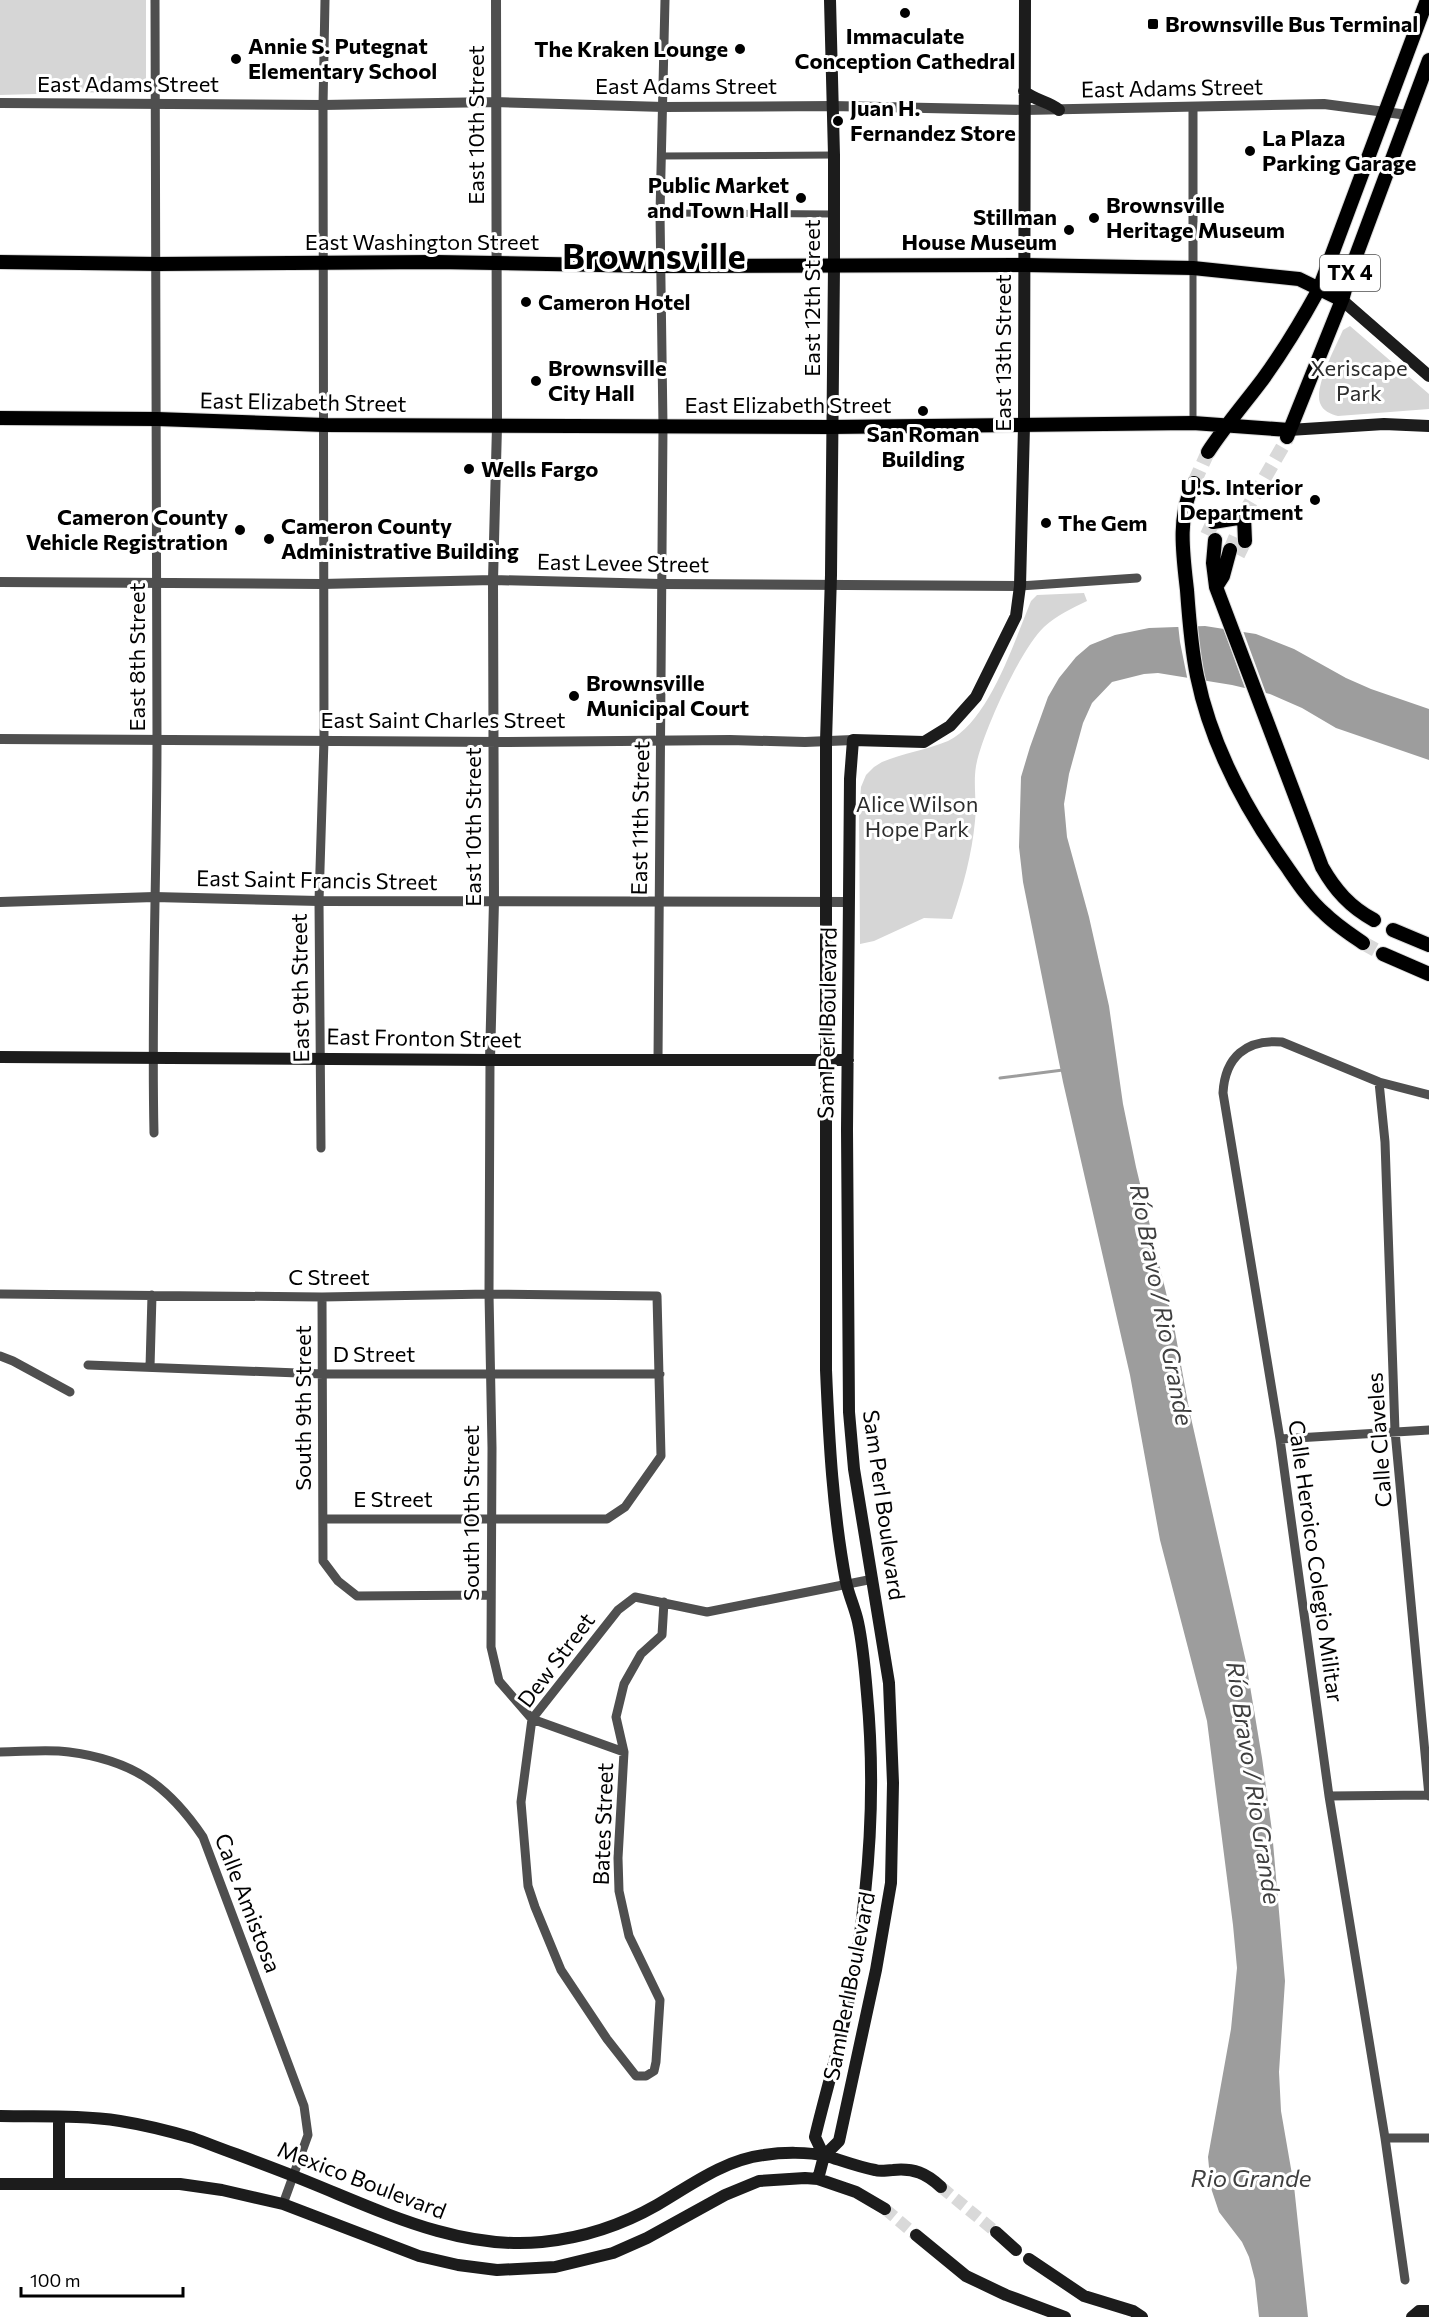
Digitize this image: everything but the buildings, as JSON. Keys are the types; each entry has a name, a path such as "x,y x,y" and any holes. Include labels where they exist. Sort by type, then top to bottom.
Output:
{"main road":[{"name":"East 12th Street","path":"826,741 834,266 830,0"},
{"name":"East 13th Street","path":"976,697 1016,616 1020,586 1024,426 1025,0"},
{"name":"TX 4","path":"1225,426 1263,379 1296,330 1319,289 1427,0"},
{"name":"TX 4","path":"1288,434 1342,300 1350,272 1429,60"},
{"path":"1024,92 1059,110"},
{"name":"East Washington Street","path":"0,262 496,263 661,266 1025,265 1193,268 1299,279 1342,300"},
{"path":"1342,300 1429,376"},
{"name":"East Elizabeth Street","path":"0,418 497,426 1024,426 1192,423 1288,434"},
{"path":"1288,434 1384,424 1429,426"},
{"path":"1208,452 1225,426"},
{"path":"1194,483 1188,494 1184,512 1186,585 1197,675 1212,728 1246,804 1272,846 1303,890 1323,913 1364,944"},
{"path":"1244,516 1229,532 1244,516"},
{"path":"1216,587 1223,545 1205,567 1210,582 1216,587 1322,867 1334,888 1348,902 1374,920"},
{"name":"East Saint Charles Street","path":"853,740 924,742 950,726 976,697"},
{"name":"Sam Perl Boulevard","path":"818,2179 824,2156 839,2141 876,1970 891,1883 893,1799 889,1683 854,1469 849,1412 848,1060 850,779 853,740"},
{"name":"Sam Perl Boulevard","path":"824,2156 815,2137 847,2010 862,1920 871,1796 865,1671 858,1622 847,1584 828,1420 826,1370 826,741"},
{"path":"1393,930 1429,945"},
{"path":"1383,954 1429,974"},
{"name":"East Fronton Street","path":"0,1057 848,1060"},
{"path":"871,1796 893,1799"},
{"name":"Mexico Boulevard","path":"0,2116 120,2121 158,2128 193,2138 293,2176 405,2222 444,2234 483,2241 540,2242 577,2237 614,2226 715,2171 740,2160 764,2155 824,2156 877,2171 909,2168 927,2174 941,2187"},
{"path":"59,2118 59,2184"},
{"path":"0,2184 180,2184 222,2190 283,2204 399,2250 438,2262 497,2270 536,2269 613,2253 647,2238 725,2195 759,2181 818,2179 856,2192 885,2209"},
{"path":"996,2232 1016,2250"},
{"path":"916,2235 966,2276 1006,2295 1065,2317"},
{"path":"1029,2259 1084,2296 1133,2311 1142,2317"},
{"path":"1412,2317 1419,2311 1429,2311"}],"street":[{"name":"East 8th Street","path":"154,1133 152,1058 158,739 156,582 158,264 155,0"},
{"name":"East 9th Street","path":"321,1148 319,901 324,740 322,105 325,0"},
{"name":"East 10th Street","path":"489,1294 490,1060 494,900 493,580 497,426 496,0"},
{"name":"East 11th Street","path":"657,1060 663,426 660,213 665,0"},
{"name":"East Adams Street","path":"0,103 322,105 495,102 664,107 832,106 1024,110 1324,104 1408,115"},
{"path":"1192,423 1193,107"},
{"path":"661,156 834,154"},
{"path":"660,213 833,214"},
{"name":"East Levee Street","path":"0,582 322,584 493,580 661,584 1020,586 1137,578"},
{"name":"East Saint Charles Street","path":"0,739 853,740"},
{"name":"East Saint Francis Street","path":"0,902 154,897 319,901 849,902"},
{"name":"Calle Heroico Colegio Militar","path":"1405,2280 1385,2138 1329,1796 1281,1439 1223,1093 1224,1077 1232,1060 1249,1046 1266,1041 1282,1042 1379,1082 1429,1095"},
{"name":"Calle Claveles","path":"1379,1082 1385,1142 1395,1431 1429,1795"},
{"name":"C Street","path":"0,1294 322,1297 489,1294 657,1296 660,1374"},
{"name":"South 10th Street","path":"489,1294 491,1647 498,1681 532,1719"},
{"path":"150,1367 152,1295"},
{"name":"South 9th Street","path":"322,1297 323,1561 338,1581 357,1596 490,1595"},
{"path":"0,1356 70,1392"},
{"name":"D Street","path":"88,1365 323,1374 491,1372 660,1374"},
{"name":"E Street","path":"323,1519 607,1519 625,1507 661,1456 660,1374"},
{"path":"1281,1439 1429,1430"},
{"name":"Dew Street","path":"636,2076 607,2039 561,1970 528,1886 521,1802 532,1719 618,1610 635,1597 707,1612 873,1580"},
{"name":"Bates Street","path":"636,2076 646,2076 654,2071 660,2000 629,1936 619,1891 618,1858 624,1752 616,1717 624,1684 641,1654 662,1635 664,1602"},
{"path":"532,1719 624,1752"},
{"name":"Calle Amistosa","path":"0,1752 68,1751 113,1760 157,1783 185,1810 203,1837 304,2106 308,2135 283,2204"},
{"path":"1329,1796 1429,1795"},
{"path":"1385,2138 1429,2138"}],"green space":[{"path":"0,0 146,0 146,91 0,95"},
{"name":"Xeriscape Park","path":"1350,326 1429,394 1429,409 1338,416 1323,408 1319,396 1323,377 1343,330"},
{"name":"Alice Wilson Hope Park","path":"1084,593 1087,601 1054,619 1035,638 1014,672 994,713 976,766 972,846 952,919 924,918 874,941 860,944 859,815 861,787 866,775 882,762 948,741 963,731 988,699 1008,658 1031,601 1037,595"}],"water":[{"name":"Rio Grande","path":"1205,626 1256,634 1294,649 1371,689 1429,709 1429,760 1336,728 1302,708 1270,694 1232,685 1158,673 1112,682 1092,703 1083,723 1069,774 1064,804 1067,837 1089,917 1109,1006 1123,1104 1136,1167 1174,1326 1189,1409 1246,1662 1262,1758 1272,1831 1285,1981 1279,2072 1281,2111 1294,2186 1308,2317 1259,2317 1255,2280 1249,2257 1242,2242 1219,2212 1211,2188 1208,2157 1231,2029 1237,1968 1207,1721 1160,1540 1130,1375 1063,1082 1023,882 1019,847 1021,777 1030,747 1048,697 1059,678 1076,657 1090,645 1115,635 1149,628"}],"pier":[{"path":"1196,623 1207,685 1188,682 1180,642 1178,624"},
{"path":"1222,625 1242,628 1267,696 1246,691"}],"waterway":[{"path":"1000,1078 1063,1070"}],"tunnel":[{"path":"1244,514 1287,439"},
{"path":"1194,483 1208,452"},
{"path":"1207,535 1213,522"},
{"path":"1230,550 1236,536"},
{"path":"1238,555 1245,541"},
{"path":"1363,943 1383,954"},
{"path":"941,2187 996,2232"},
{"path":"885,2209 916,2235"}],"place":[{"name":"Immaculate Conception Cathedral","path":"905,13"},
{"name":"Brownsville Bus Terminal","path":"1153,24"},
{"name":"The Kraken Lounge","path":"740,49"},
{"name":"Annie S. Putegnat Elementary School","path":"236,59"},
{"name":"Juan H. Fernandez Store","path":"838,121"},
{"name":"La Plaza Parking Garage","path":"1250,151"},
{"name":"Public Market and Town Hall","path":"801,198"},
{"name":"Brownsville Heritage Museum","path":"1094,218"},
{"name":"Stillman House Museum","path":"1069,230"},
{"name":"Cameron Hotel","path":"526,302"},
{"name":"Brownsville City Hall","path":"536,381"},
{"name":"San Roman Building","path":"923,411"},
{"name":"Wells Fargo","path":"469,469"},
{"name":"U.S. Interior Department","path":"1315,500"},
{"name":"The Gem","path":"1046,523"},
{"name":"Cameron County Vehicle Registration","path":"240,530"},
{"name":"Cameron County Administrative Building","path":"269,539"},
{"name":"Brownsville Municipal Court","path":"574,696"}],"district":[{"name":"Brownsville","path":"654,257"}],"water label":[{"name":"Río Bravo / Rio Grande","path":"1161,1305"},
{"name":"Río Bravo / Rio Grande","path":"1253,1783"}]}
